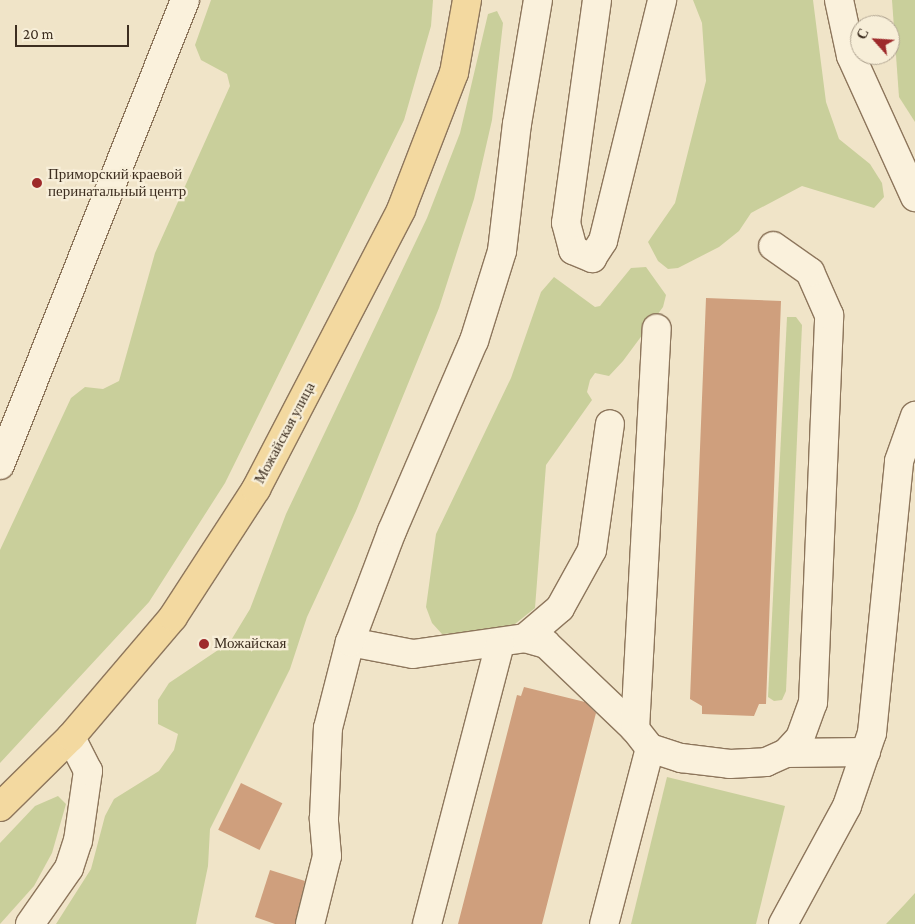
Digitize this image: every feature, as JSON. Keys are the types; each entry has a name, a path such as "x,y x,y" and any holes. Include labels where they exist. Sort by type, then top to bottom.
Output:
{"main road":[{"name":"Можайская улица","path":"0,807 71,737 173,617 261,480 401,210 454,73 467,0"}],"lane":[{"path":"0,465 185,0"},
{"path":"310,924 327,856 324,818 328,728 350,642 392,531 474,341 502,252 516,124 538,0"},
{"path":"597,0 566,223 573,250 592,258 603,242 662,0"},
{"path":"839,0 851,56 915,197"},
{"path":"350,642 413,654 513,641 546,644 564,657 643,738 681,758 730,764 766,762 786,753 800,738 813,703 829,315 810,272 773,246"},
{"path":"604,924 643,738 657,329"},
{"path":"783,924 847,806 872,733 899,461 915,416"},
{"path":"427,924 513,641 560,608 592,550 610,424"},
{"path":"30,924 69,868 78,841 88,771 71,737"},
{"path":"786,753 866,752"}],"green space":[{"path":"211,0 433,0 431,26 404,120 225,483 149,602 0,763 0,550 71,398 85,387 103,389 119,381 155,253 230,86 227,74 201,60 195,45"},
{"path":"693,0 813,0 826,102 839,139 870,164 882,183 884,197 874,208 802,186 751,213 739,231 719,247 678,268 668,269 658,261 648,242 675,203 706,81 702,23"},
{"path":"892,0 915,0 915,122 899,97 897,65 900,65 900,15 893,15"},
{"path":"497,11 503,23 492,120 474,199 439,308 356,511 307,617 290,669 210,829 208,866 196,924 56,924 91,869 105,816 114,799 159,771 174,750 178,734 158,724 158,700 169,683 230,642 250,609 286,514 427,218 460,133 488,14"},
{"path":"646,267 666,295 663,307 623,361 609,376 595,373 590,380 587,392 592,400 546,465 535,608 515,624 492,631 442,634 432,623 426,607 436,534 511,378 541,292 554,277 595,307 600,306 631,268"},
{"path":"787,317 796,317 802,325 786,691 782,700 774,701 768,697"},
{"path":"667,777 785,806 756,924 631,924"},
{"path":"58,796 66,804 52,853 34,886 0,924 0,843 35,806"},
{"path":"915,893 915,924 886,924 905,904"}],"building":[{"path":"706,298 781,301 766,704 759,704 754,716 702,714 702,706 690,699"},
{"path":"524,687 585,702 596,713 542,924 458,924 517,695 521,696"},
{"path":"241,783 282,803 260,850 218,830"},
{"path":"270,870 305,881 295,924 275,924 255,917"}],"place":[{"name":"Приморский краевой перинатальный центр","path":"37,183"},
{"name":"Можайская","path":"204,644"}]}
